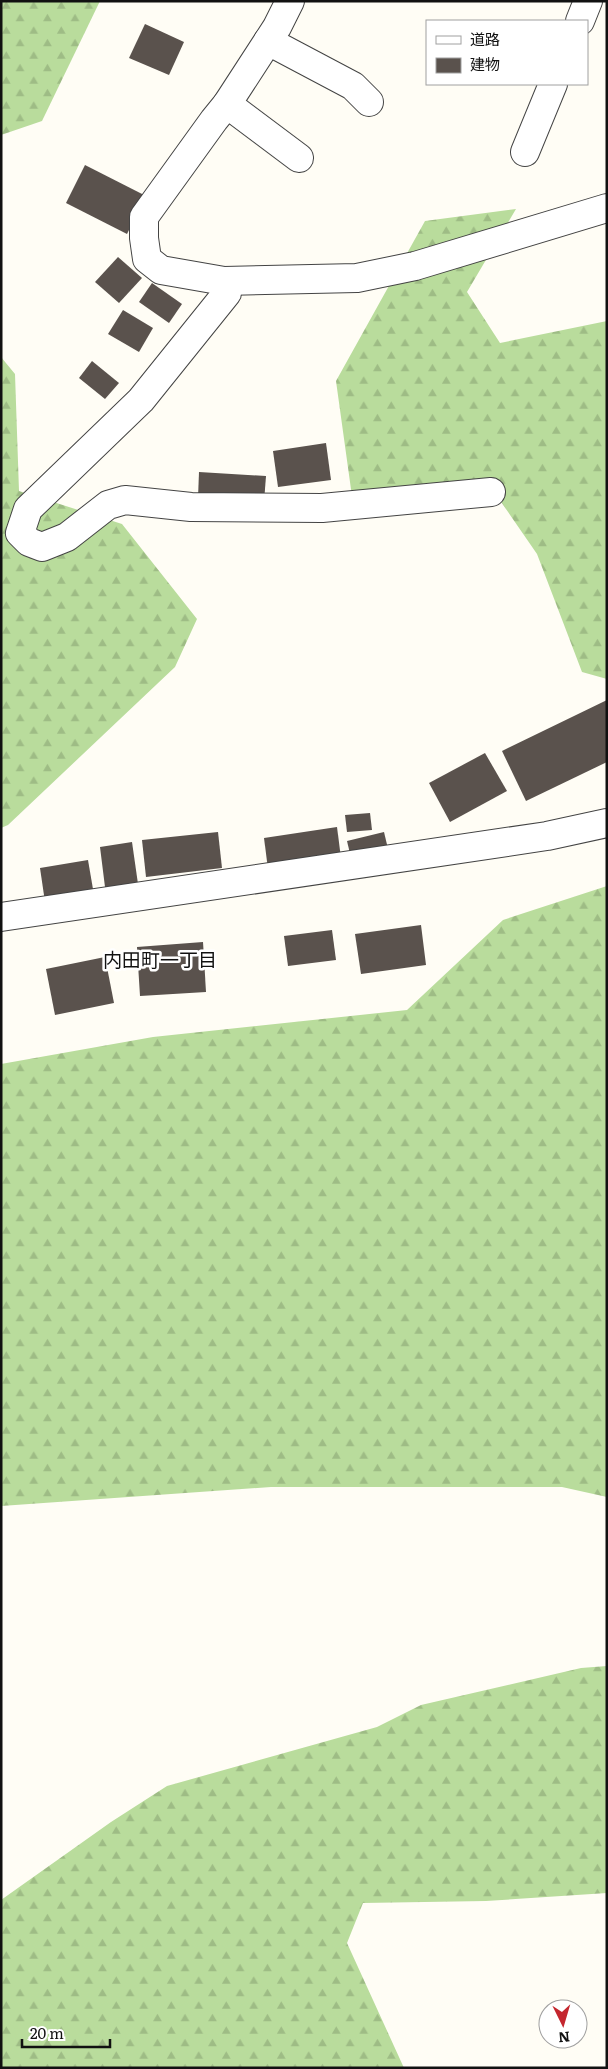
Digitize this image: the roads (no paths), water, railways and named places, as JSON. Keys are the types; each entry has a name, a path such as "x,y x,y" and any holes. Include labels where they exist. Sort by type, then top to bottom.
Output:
{"street":[{"path":"290,1 268,41 227,104 144,217 147,259 161,270 224,281 357,278 415,266 607,208"},
{"path":"580,20 588,1"},
{"path":"268,41 353,86 369,102"},
{"path":"525,152 553,85"},
{"path":"227,104 299,158"},
{"path":"224,281 227,293 141,400 28,509 20,533 29,542 42,547 67,537 108,505 126,500 191,507 322,508 491,492"},
{"path":"1,917 528,839 607,823"}],"district":[{"name":"内田町一丁目","path":"160,960"}]}
